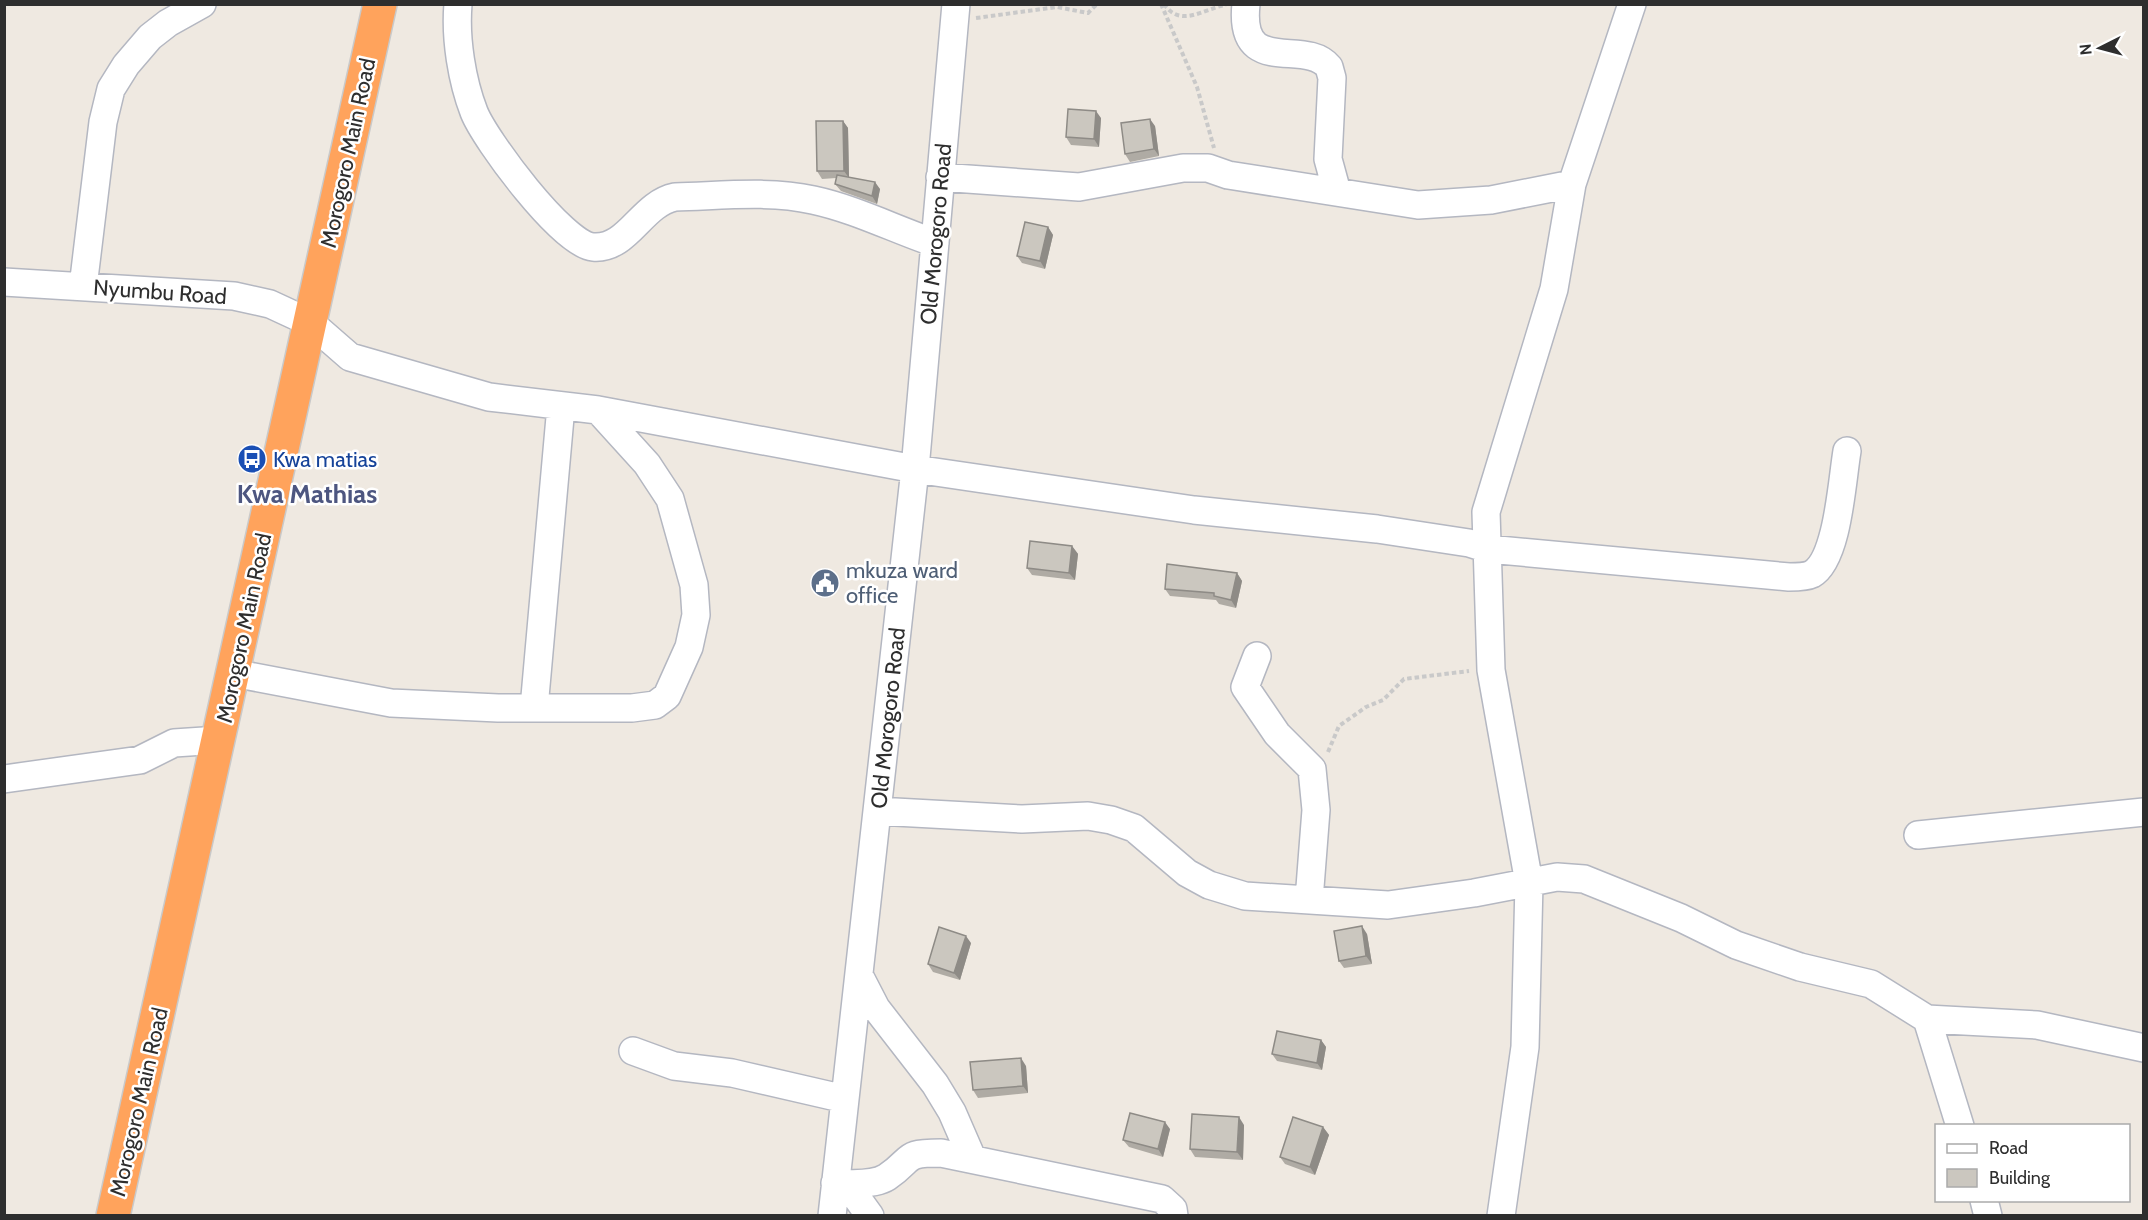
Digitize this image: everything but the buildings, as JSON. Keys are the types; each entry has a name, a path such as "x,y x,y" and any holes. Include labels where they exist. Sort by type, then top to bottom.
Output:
{"highway":[{"name":"Morogoro Main Road","path":"113,1215 380,4"}],"street":[{"path":"83,287 102,122 111,89 126,65 150,38 168,23 202,4"},
{"path":"458,4 457,18 463,71 475,115 540,206 582,244 593,247 606,246 623,237 639,218 661,200 675,196 766,195 813,200 868,216 935,243"},
{"path":"1501,1215 1525,1047 1529,883 1491,670 1478,546 1486,512 1554,289 1572,184 1630,5"},
{"path":"1246,7 1247,26 1257,45 1265,51 1316,58 1329,67 1332,78 1328,159 1337,192"},
{"name":"Old Morogoro Road","path":"832,1215 841,1184 845,1099 915,469 955,12"},
{"path":"940,177 1079,187 1183,168 1208,168 1220,172 1418,205 1491,200 1572,184"},
{"name":"Nyumbu Road","path":"4,282 234,296 270,304 311,323 350,357 489,397 598,410 915,469 1194,510 1377,529 1478,546 1789,577 1810,575 1820,568 1831,546 1847,451"},
{"path":"534,708 561,406"},
{"path":"233,673 391,703 534,708 632,708 656,705 667,696 689,647 696,615 694,585 670,499 647,464 598,410"},
{"path":"1257,656 1245,687 1277,734 1312,769 1316,790 1309,900"},
{"path":"8,777 140,760 174,743 219,740"},
{"path":"877,811 1022,819 1088,816 1111,820 1134,828 1173,864 1209,885 1245,896 1388,905 1412,903 1557,877 1584,879 1681,918 1736,945 1800,967 1871,984 1927,1019 2037,1025 2144,1048"},
{"path":"1918,835 2144,812"},
{"path":"859,975 876,1008 935,1084 952,1112 972,1158"},
{"path":"1927,1019 1960,1124"},
{"path":"633,1051 674,1066 732,1073 845,1099"},
{"path":"841,1184 886,1178 911,1155 920,1153 972,1158 1162,1199 1173,1209 1174,1215"},
{"path":"841,1184 870,1215"}],"path":[{"path":"955,12 1057,7 1088,13 1097,4"},
{"path":"1163,4 1180,17 1193,16 1217,6 1246,7"},
{"path":"1163,4 1197,87 1220,172"},
{"path":"1316,790 1339,726 1366,707 1383,700 1404,679 1434,674 1491,670"}],"place":[{"name":"Kwa matias","path":"252,459"},
{"name":"mkuza ward office","path":"825,583"}],"district":[{"name":"Kwa Mathias","path":"307,494"}]}
